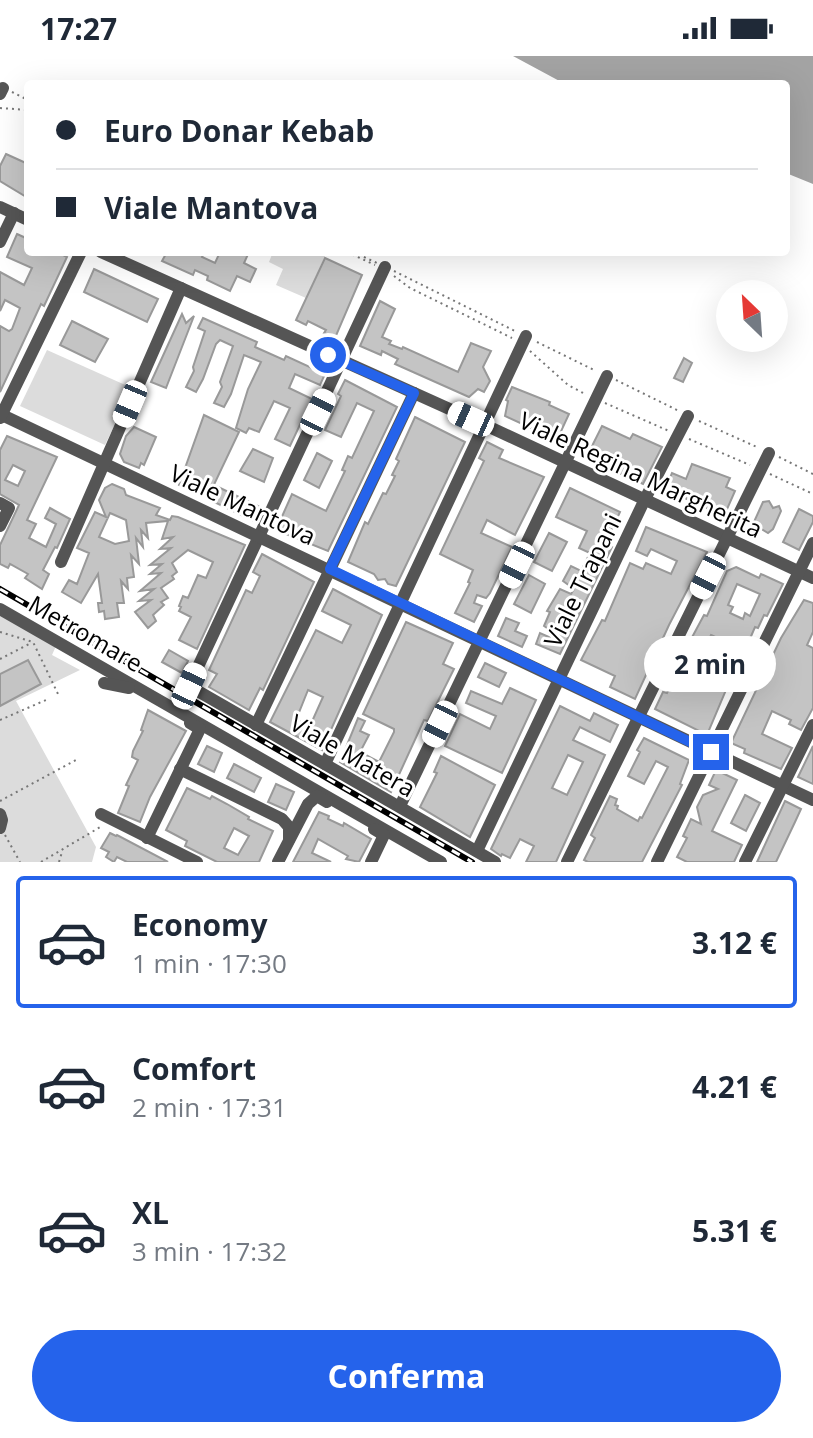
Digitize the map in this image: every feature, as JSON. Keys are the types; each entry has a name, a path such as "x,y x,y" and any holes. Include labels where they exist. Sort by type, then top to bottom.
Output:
{"street":[{"path":"0,207 24,218"},
{"path":"0,242 14,213"},
{"path":"1,415 79,256"},
{"name":"Viale Regina Margherita","path":"110,256 485,425 813,578"},
{"path":"258,536 384,268"},
{"path":"61,562 181,288"},
{"path":"325,764 524,340"},
{"path":"400,806 607,376"},
{"path":"256,725 414,393"},
{"name":"Viale Mantova","path":"1,415 813,800"},
{"name":"Viale Trapani","path":"477,851 645,499 688,416"},
{"path":"567,862 769,453"},
{"path":"0,503 9,508 0,526"},
{"name":"Viale Matera","path":"258,536 189,686 495,862"},
{"path":"657,862 813,543"},
{"name":"Metromare","path":"0,609 441,862"},
{"path":"104,683 126,686 200,729 147,838"},
{"path":"745,862 813,725"},
{"path":"180,769 282,819 289,827 289,840"},
{"path":"278,862 308,804 317,796 384,835 371,862"},
{"path":"103,815 197,862"}],"path":[{"path":"2,91 24,99"},
{"path":"0,108 24,110"},
{"path":"356,256 384,268 410,288 607,376 813,474"},
{"path":"361,256 524,340 568,385 813,494"},
{"path":"0,632 33,642 58,694"},
{"path":"0,659 33,642"},
{"path":"0,720 46,700"},
{"path":"0,801 76,760"},
{"path":"41,862 102,826 103,815"},
{"path":"1,822 20,862"},
{"path":"59,862 63,849"}],"shaded area":[{"path":"513,56 813,56 813,184 790,175 790,80 558,80"},
{"path":"271,256 325,256 306,298 276,285 283,269 269,262"},
{"path":"47,350 132,388 105,445 20,406"},
{"path":"0,614 56,646 52,655 80,670 16,701 96,847 92,862 0,862 3,827 0,825"}],"building":[{"path":"6,154 24,162 24,196 0,181 0,166"},
{"path":"17,234 24,237 24,256 67,257 0,392 0,326 9,331 12,329 20,308 5,300 0,311 0,272 24,285 32,268 7,257"},
{"path":"165,256 202,256 215,263 218,256 247,256 244,263 256,269 250,282 237,276 230,291 207,280 208,276 195,270 193,275 162,261"},
{"path":"325,258 362,275 335,338 308,321 306,325 296,320"},
{"path":"94,269 158,299 147,322 84,292"},
{"path":"380,301 395,309 382,337 391,341 389,344 403,347 458,372 471,343 491,351 483,367 490,381 484,392 478,389 469,397 395,364 398,359 382,351 381,355 360,346"},
{"path":"182,314 186,323 194,316 166,388 151,382"},
{"path":"203,318 257,342 255,347 284,360 286,356 325,374 320,385 295,374 289,388 312,399 290,446 275,439 290,408 274,401 259,432 249,428 246,433 236,428 248,389 261,362 244,355 224,407 214,403 222,387 220,382 233,346 220,340 196,392 186,387 194,371 205,331 198,328"},
{"path":"72,321 108,339 95,362 60,345"},
{"path":"684,358 692,363 683,382 674,378"},
{"path":"345,380 397,407 328,551 276,530 292,494 326,511 345,471 342,470 348,456 352,458 374,411 357,403 341,437 325,430"},
{"path":"512,387 550,402 549,405 569,414 557,440 505,416 506,400"},
{"path":"204,415 239,432 211,491 200,486 197,493 179,485"},
{"path":"415,417 465,442 396,586 388,584 385,579 378,580 374,574 348,562 365,522 368,524 395,476 392,475 399,461 396,459"},
{"path":"602,426 630,439 633,434 662,447 643,484 586,458"},
{"path":"134,427 156,437 144,465 141,463 139,468 124,462 120,454 126,436"},
{"path":"7,436 57,457 27,520 36,524 29,538 46,547 56,524 45,518 50,508 70,519 43,570 49,574 42,589 25,578 28,574 10,564 8,568 0,564 0,545 19,505 0,494 0,450","holes":["13,465 25,471 18,486 5,480"]},
{"path":"487,442 503,450 499,458 544,477 515,535 487,520 481,533 512,547 490,593 486,598 477,595 474,603 482,606 474,622 455,613 473,570 440,554 484,461 479,458"},
{"path":"253,449 273,458 264,482 240,471"},
{"path":"317,453 332,461 319,488 304,480"},
{"path":"692,464 730,478 726,487 735,491 724,516 665,489 672,473 686,479"},
{"path":"112,484 124,489 126,495 160,508 156,515 170,520 172,516 178,517 245,545 197,649 179,640 191,617 179,611 179,606 183,596 188,598 198,575 206,578 213,562 188,550 172,563 177,572 172,576 174,579 161,588 168,598 161,602 164,605 153,615 156,621 148,628 135,612 151,600 139,601 154,589 140,591 161,573 150,574 162,564 150,565 171,548 160,549 173,537 162,539 168,521 146,523 148,538 141,530 143,547 136,538 139,564 131,555 134,577 127,578 128,589 121,581 124,603 117,603 119,617 105,619 104,611 99,612 98,603 102,603 98,574 81,603 62,592 69,580 77,584 89,553 77,548 95,512 106,517 99,500 105,488","holes":["110,513 126,520 129,541 115,544 99,537"]},
{"path":"216,486 262,508 256,522 210,500"},
{"path":"570,488 620,512 605,544 612,547 560,654 536,644 540,633 558,641 560,637 544,626 550,612 547,611 560,589 571,594 574,589 563,581 571,566 581,571 590,553 579,548 587,531 556,517"},
{"path":"769,501 773,508 779,506 781,511 768,533 753,524 763,502"},
{"path":"799,509 813,516 813,522 799,550 783,542"},
{"path":"646,527 707,552 635,699 610,687 615,676 581,660 602,620 605,621 630,563 643,569 646,563 671,574 677,561 651,549 647,556 636,551"},
{"path":"549,533 567,542 552,571 534,562"},
{"path":"262,554 314,582 263,690 260,688 249,710 209,687 217,674 209,670 246,590 252,593 260,576 253,572"},
{"path":"736,567 759,578 761,574 783,584 767,616 764,615 758,628 755,627 746,654 742,652 707,735 655,709 687,658 682,656 704,615 707,616 727,571","holes":["737,584 760,594 750,616 745,613 743,619 730,613 733,607 728,605","711,635 724,641 718,654 705,648"]},
{"path":"529,575 545,584 531,613 514,604"},
{"path":"333,589 382,615 322,750 270,722 316,630 342,643 351,625 322,611","holes":["308,690 323,697 310,726 296,720"]},
{"path":"804,600 813,603 813,632 807,645 813,648 813,708 801,730 789,724 791,720 772,711 762,734 792,748 781,769 744,753 745,749 731,743 781,638"},
{"path":"506,618 519,623 515,631 527,636 522,647 498,636"},
{"path":"406,622 453,643 443,664 454,669 428,721 424,720 391,792 340,762 358,718 365,721 360,731 369,735 360,752 379,762 394,732 394,729 363,714"},
{"path":"169,650 188,661 182,673 162,662"},
{"path":"28,660 41,684 0,706 0,674"},
{"path":"485,663 506,673 499,687 478,677"},
{"path":"510,688 536,700 502,773 445,746 460,714 490,729 496,716 466,703 471,691 502,704"},
{"path":"560,706 590,721 594,713 618,725 610,742 580,727 573,740 605,755 556,862 526,862 534,846 520,839 510,858 491,849","holes":["568,755 583,762 567,795 552,788"]},
{"path":"148,710 186,731 140,822 118,813 129,786 126,785 138,760 132,757 133,751 143,731"},
{"path":"644,738 689,760 682,785 642,862 588,862 584,860 595,838 591,835 610,796 617,799 617,809 638,821 668,767 656,761 644,784 628,776"},
{"path":"207,746 222,753 214,772 198,764"},
{"path":"813,746 813,784 798,777"},
{"path":"441,756 495,785 470,837 420,807 437,773 434,772"},
{"path":"234,764 261,778 254,792 227,778"},
{"path":"716,770 737,780 712,831 742,845 734,862 687,862 677,857 687,838 683,836 691,819 701,824 697,807 703,795 718,789 709,785"},
{"path":"276,784 294,792 286,810 268,802"},
{"path":"187,788 210,799 212,796 273,831 259,862 217,862 185,846 187,841 166,830","holes":["234,828 249,836 238,855 224,848"]},
{"path":"745,795 760,803 746,831 731,823"},
{"path":"785,801 801,809 776,862 757,862"},
{"path":"319,812 371,839 359,862 346,859 348,856 318,839 312,853 331,862 293,862"},
{"path":"110,833 168,862 127,862 117,857 114,862 106,857 109,852 101,848"}],"railway":[{"path":"0,589 472,862"}],"route":[{"path":"328,355 414,393 330,569 711,752"}]}
